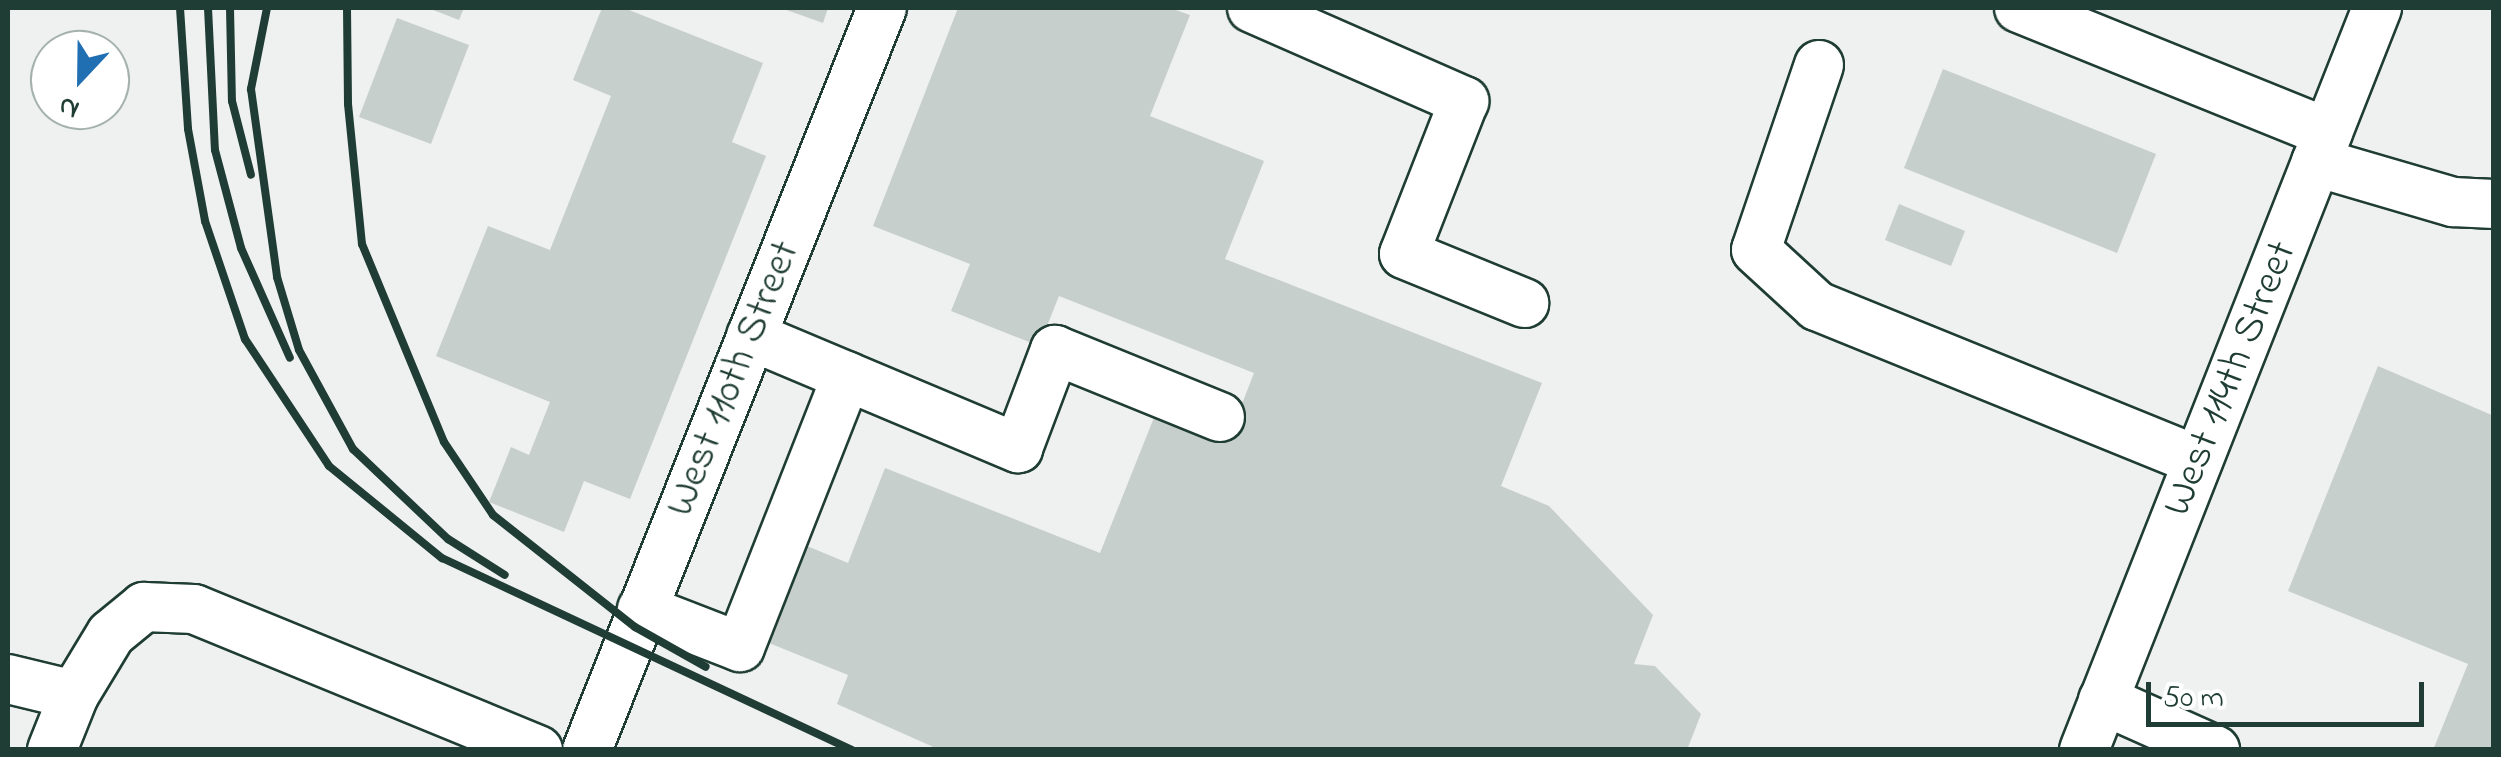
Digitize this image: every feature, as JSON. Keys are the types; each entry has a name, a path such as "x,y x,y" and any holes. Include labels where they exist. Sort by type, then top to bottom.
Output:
{"street":[{"name":"West 110th Street","path":"587,750 882,8"},
{"path":"1252,8 1464,101 1404,254 1524,304"},
{"path":"2018,8 2322,147 2453,202 2494,204"},
{"name":"West 114th Street","path":"2084,750 2377,8"},
{"path":"1819,66 1756,250 1816,306 2198,461"},
{"path":"751,336 1018,448 1055,350 1220,416"},
{"path":"642,609 740,647 847,376"},
{"path":"52,750 74,695 111,634 144,608 194,609 470,737 538,750"},
{"path":"8,679 74,695"},
{"path":"2104,700 2215,750"}],"shaded area":[{"path":"8,8 2493,8 2493,749 8,749"}],"building":[{"path":"428,8 464,8 459,20"},
{"path":"602,8 624,8 763,63 732,142 766,156 630,499 584,481 564,532 489,502 511,447 529,455 550,402 436,356 488,226 550,250 611,96 573,80"},
{"path":"781,8 828,8 823,23"},
{"path":"958,8 1170,8 1190,15 1150,116 1264,161 1225,259 1542,383 1501,486 1549,506 1653,615 1634,664 1655,666 1701,714 1687,750 940,750 837,704 848,675 769,643 807,546 848,563 885,468 1100,553 1157,410 1229,437 1254,373 1059,296 1039,346 951,311 970,264 873,226"},
{"path":"397,18 469,45 431,144 359,117"},
{"path":"1943,69 2156,154 2117,253 1904,168"},
{"path":"1899,204 1965,231 1951,266 1885,240"},
{"path":"2378,366 2494,416 2494,750 2433,750 2468,664 2288,591"}],"railway":[{"path":"180,8 188,129 205,221 245,339 329,466 442,558 852,750"},
{"path":"208,8 215,150 241,248 290,358"},
{"path":"230,8 232,101 251,175"},
{"path":"267,8 251,89 277,277 299,350 353,449 448,539 505,575"},
{"path":"347,8 348,104 362,244 444,442 493,515 635,627 706,667"}]}
